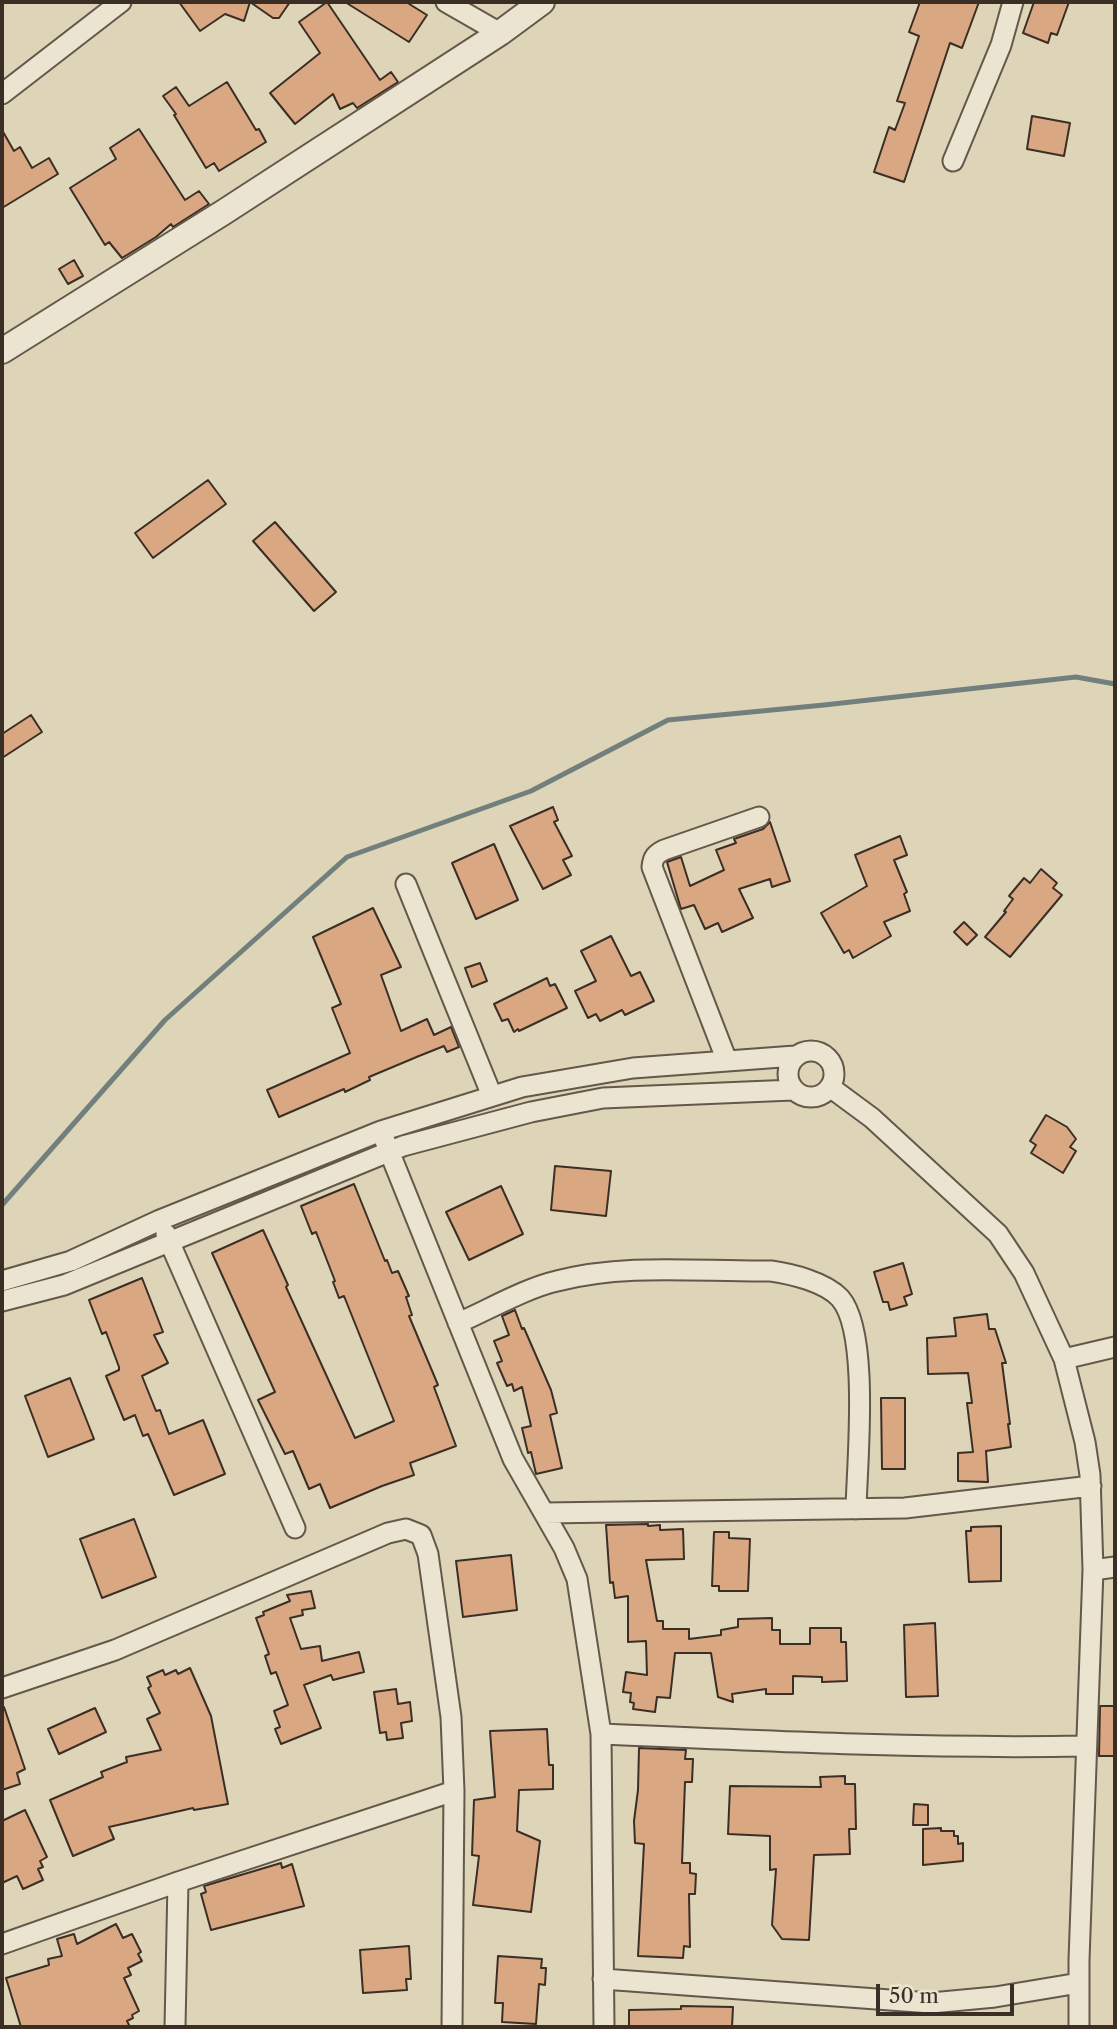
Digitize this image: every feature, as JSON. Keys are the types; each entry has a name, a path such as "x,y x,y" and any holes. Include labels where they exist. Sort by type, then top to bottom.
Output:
{"street":[{"path":"2,94 121,2"},
{"path":"446,2 500,33"},
{"path":"2,351 235,205 500,33 542,2"},
{"path":"953,162 1001,45 1013,2"},
{"path":"727,1061 652,867 652,859 664,850 759,817"},
{"path":"405,884 492,1096"},
{"path":"2,1281 71,1261 160,1220 381,1131 522,1087 633,1068 795,1056 807,1051 820,1052 830,1060 834,1069 834,1079 830,1087 820,1096 807,1098 793,1090 788,1081 788,1068 795,1056"},
{"path":"830,1087 872,1118 999,1234 1024,1273 1064,1359 1085,1442 1091,1486 1093,1570 1079,2027"},
{"path":"2,1301 64,1285 403,1146 531,1112 603,1098 793,1090"},
{"path":"381,1131 513,1459 564,1548 577,1580 601,1734 604,2027"},
{"path":"160,1220 295,1528"},
{"path":"458,1324 554,1281 625,1270 771,1271 794,1276 832,1291 848,1310 858,1360 856,1508"},
{"path":"1064,1359 1115,1347"},
{"path":"544,1513 905,1508 1091,1486"},
{"path":"2,1688 115,1650 388,1533 406,1529 421,1535 428,1554 451,1717 454,1791 452,2027"},
{"path":"1093,1570 1115,1567"},
{"path":"601,1734 986,1748 1086,1746"},
{"path":"2,1944 178,1882 454,1791"},
{"path":"175,2027 178,1882"},
{"path":"603,1979 931,2003 995,1997 1079,1983"}],"building":[{"path":"179,2 250,2 244,21 225,14 200,31"},
{"path":"250,2 290,2 279,18 273,18"},
{"path":"327,2 380,80 391,72 398,82 357,108 353,103 340,109 333,94 295,124 270,93 320,53 299,22"},
{"path":"345,2 406,2 427,15 409,42"},
{"path":"920,2 979,2 962,48 950,43 904,182 874,172 889,127 895,130 905,103 897,101 919,36 909,32"},
{"path":"1034,2 1069,2 1057,35 1051,33 1048,43 1023,33"},
{"path":"227,82 266,142 219,171 214,163 206,168 163,96 176,87 189,106"},
{"path":"1032,116 1070,123 1064,156 1027,149"},
{"path":"139,129 185,200 199,191 209,204 173,227 171,224 156,237 122,258 109,242 105,245 70,188 116,159 110,148"},
{"path":"2,130 14,151 20,147 32,168 49,158 58,174 2,208"},
{"path":"74,260 83,276 68,284 59,269"},
{"path":"208,480 226,504 153,558 135,533"},
{"path":"275,522 336,592 314,611 253,541"},
{"path":"31,715 42,732 2,758 2,734"},
{"path":"553,807 558,820 554,822 572,856 563,860 571,875 543,889 510,826"},
{"path":"770,822 790,881 772,887 770,879 739,889 753,918 722,932 718,923 705,929 694,905 681,909 667,862 681,857 690,886 724,870 716,850 736,843 734,839 763,829"},
{"path":"900,836 907,855 894,860 907,892 904,894 910,911 884,922 891,936 853,958 849,950 844,953 821,913 867,886 855,855"},
{"path":"494,844 518,900 476,919 452,863"},
{"path":"1041,869 1057,883 1053,888 1062,895 1010,957 985,937 1006,912 1004,911 1013,899 1009,896 1024,878 1030,883"},
{"path":"373,908 401,967 381,975 401,1031 427,1019 434,1035 451,1027 459,1047 447,1052 444,1046 369,1077 370,1080 345,1092 344,1089 279,1117 267,1090 350,1053 332,1008 341,1004 313,937"},
{"path":"964,922 977,935 967,945 954,932"},
{"path":"611,936 631,976 640,972 654,1001 625,1015 622,1010 600,1021 596,1014 588,1018 575,991 596,981 581,951"},
{"path":"480,963 487,981 472,987 465,968"},
{"path":"547,978 550,986 555,984 567,1008 514,1032 508,1019 502,1021 494,1004"},
{"path":"1046,1115 1067,1127 1076,1139 1070,1147 1076,1151 1063,1173 1031,1153 1036,1145 1030,1141"},
{"path":"555,1166 611,1171 606,1216 551,1210"},
{"path":"354,1184 385,1261 387,1260 392,1273 398,1271 409,1296 406,1297 412,1315 409,1316 438,1385 434,1387 456,1446 410,1463 414,1475 330,1508 320,1484 309,1489 293,1451 285,1454 258,1400 275,1392 212,1253 263,1230 355,1438 394,1421 344,1296 339,1298 316,1232 312,1234 301,1206"},
{"path":"501,1186 523,1234 469,1260 446,1212"},
{"path":"903,1263 912,1294 904,1297 907,1305 890,1310 888,1302 883,1302 874,1272"},
{"path":"142,1278 163,1332 154,1335 168,1363 142,1376 156,1411 160,1410 169,1434 203,1420 225,1474 174,1495 148,1434 143,1436 135,1415 124,1420 106,1376 119,1370 119,1367 106,1332 102,1334 89,1300"},
{"path":"515,1310 551,1390 557,1413 550,1415 562,1468 536,1474 522,1428 531,1426 522,1387 514,1391 512,1384 507,1386 497,1363 502,1361 494,1341 509,1335 502,1316"},
{"path":"987,1314 989,1329 995,1329 1006,1363 1002,1363 1011,1447 986,1451 988,1482 958,1481 958,1453 973,1452 967,1403 972,1403 968,1373 928,1374 927,1338 956,1336 954,1318"},
{"path":"70,1378 94,1439 48,1457 25,1396"},
{"path":"881,1398 905,1398 905,1469 882,1469"},
{"path":"134,1519 156,1577 102,1598 80,1539"},
{"path":"606,1525 660,1525 660,1530 683,1529 684,1559 646,1560 657,1621 663,1621 663,1629 689,1629 689,1639 721,1635 721,1630 738,1627 738,1619 772,1618 772,1630 780,1630 780,1644 810,1644 810,1628 841,1628 841,1642 846,1642 847,1681 822,1682 822,1677 793,1676 793,1694 766,1694 766,1689 732,1694 733,1702 718,1697 711,1653 675,1653 670,1698 657,1697 655,1712 633,1709 634,1703 630,1702 631,1693 623,1692 626,1672 647,1675 646,1641 628,1642 628,1596 615,1598 613,1582 610,1583"},
{"path":"1001,1526 1001,1581 969,1582 966,1531 971,1531 971,1527"},
{"path":"714,1532 729,1532 729,1538 750,1539 748,1591 719,1591 719,1586 712,1586"},
{"path":"511,1555 517,1610 463,1617 456,1561"},
{"path":"311,1591 315,1608 302,1610 303,1615 290,1618 301,1649 320,1646 322,1661 359,1652 364,1672 333,1680 331,1675 304,1685 321,1728 281,1744 275,1729 280,1727 274,1711 288,1705 276,1672 271,1674 265,1656 269,1654 256,1618 264,1615 263,1612 290,1601 287,1595"},
{"path":"935,1623 938,1696 906,1697 904,1625"},
{"path":"190,1668 211,1716 228,1804 194,1810 193,1808 109,1827 114,1839 73,1856 50,1800 103,1777 101,1772 127,1762 126,1757 161,1750 147,1719 160,1713 148,1688 151,1686 147,1677 163,1670 165,1675 176,1670 178,1674"},
{"path":"396,1689 398,1704 410,1702 412,1721 401,1723 403,1738 387,1740 386,1732 380,1733 374,1692"},
{"path":"1100,1706 1115,1706 1115,1756 1099,1756"},
{"path":"4,1707 25,1769 17,1773 20,1784 2,1790 2,1708"},
{"path":"95,1708 106,1732 59,1754 48,1729"},
{"path":"547,1729 549,1765 553,1765 553,1789 519,1790 517,1831 540,1841 531,1912 473,1905 479,1856 472,1855 474,1800 495,1797 490,1731"},
{"path":"639,1748 686,1750 685,1759 693,1759 692,1782 685,1782 682,1863 690,1863 690,1873 696,1874 695,1894 689,1894 690,1947 684,1946 683,1958 638,1956 644,1844 635,1843"},
{"path":"845,1776 845,1784 855,1784 856,1829 849,1829 850,1854 814,1855 809,1940 782,1939 772,1925 776,1869 770,1870 770,1836 728,1834 730,1786 821,1787 820,1777"},
{"path":"914,1804 928,1805 928,1825 913,1825"},
{"path":"25,1810 47,1857 40,1861 43,1867 38,1869 43,1880 23,1889 17,1876 2,1883 2,1821"},
{"path":"941,1828 941,1831 954,1831 954,1836 958,1836 958,1844 963,1843 963,1861 923,1865 923,1829"},
{"path":"281,1863 282,1868 292,1864 304,1906 211,1930 201,1894 206,1892 204,1886"},
{"path":"116,1924 123,1938 132,1934 141,1952 138,1954 142,1961 128,1968 131,1975 124,1978 139,2011 127,2021 130,2027 21,2027 6,1978 49,1965 48,1959 62,1956 57,1939 74,1934 77,1944"},
{"path":"409,1946 411,1979 406,1979 407,1990 363,1993 360,1950"},
{"path":"498,1956 542,1959 541,1968 546,1968 545,1985 539,1984 536,2024 502,2022 503,2003 495,2003"},
{"path":"681,2006 733,2007 732,2027 629,2027 629,2010 681,2009"}],"waterway":[{"path":"2,1205 165,1020 347,857 531,791 668,720 1076,677 1115,684"}]}
